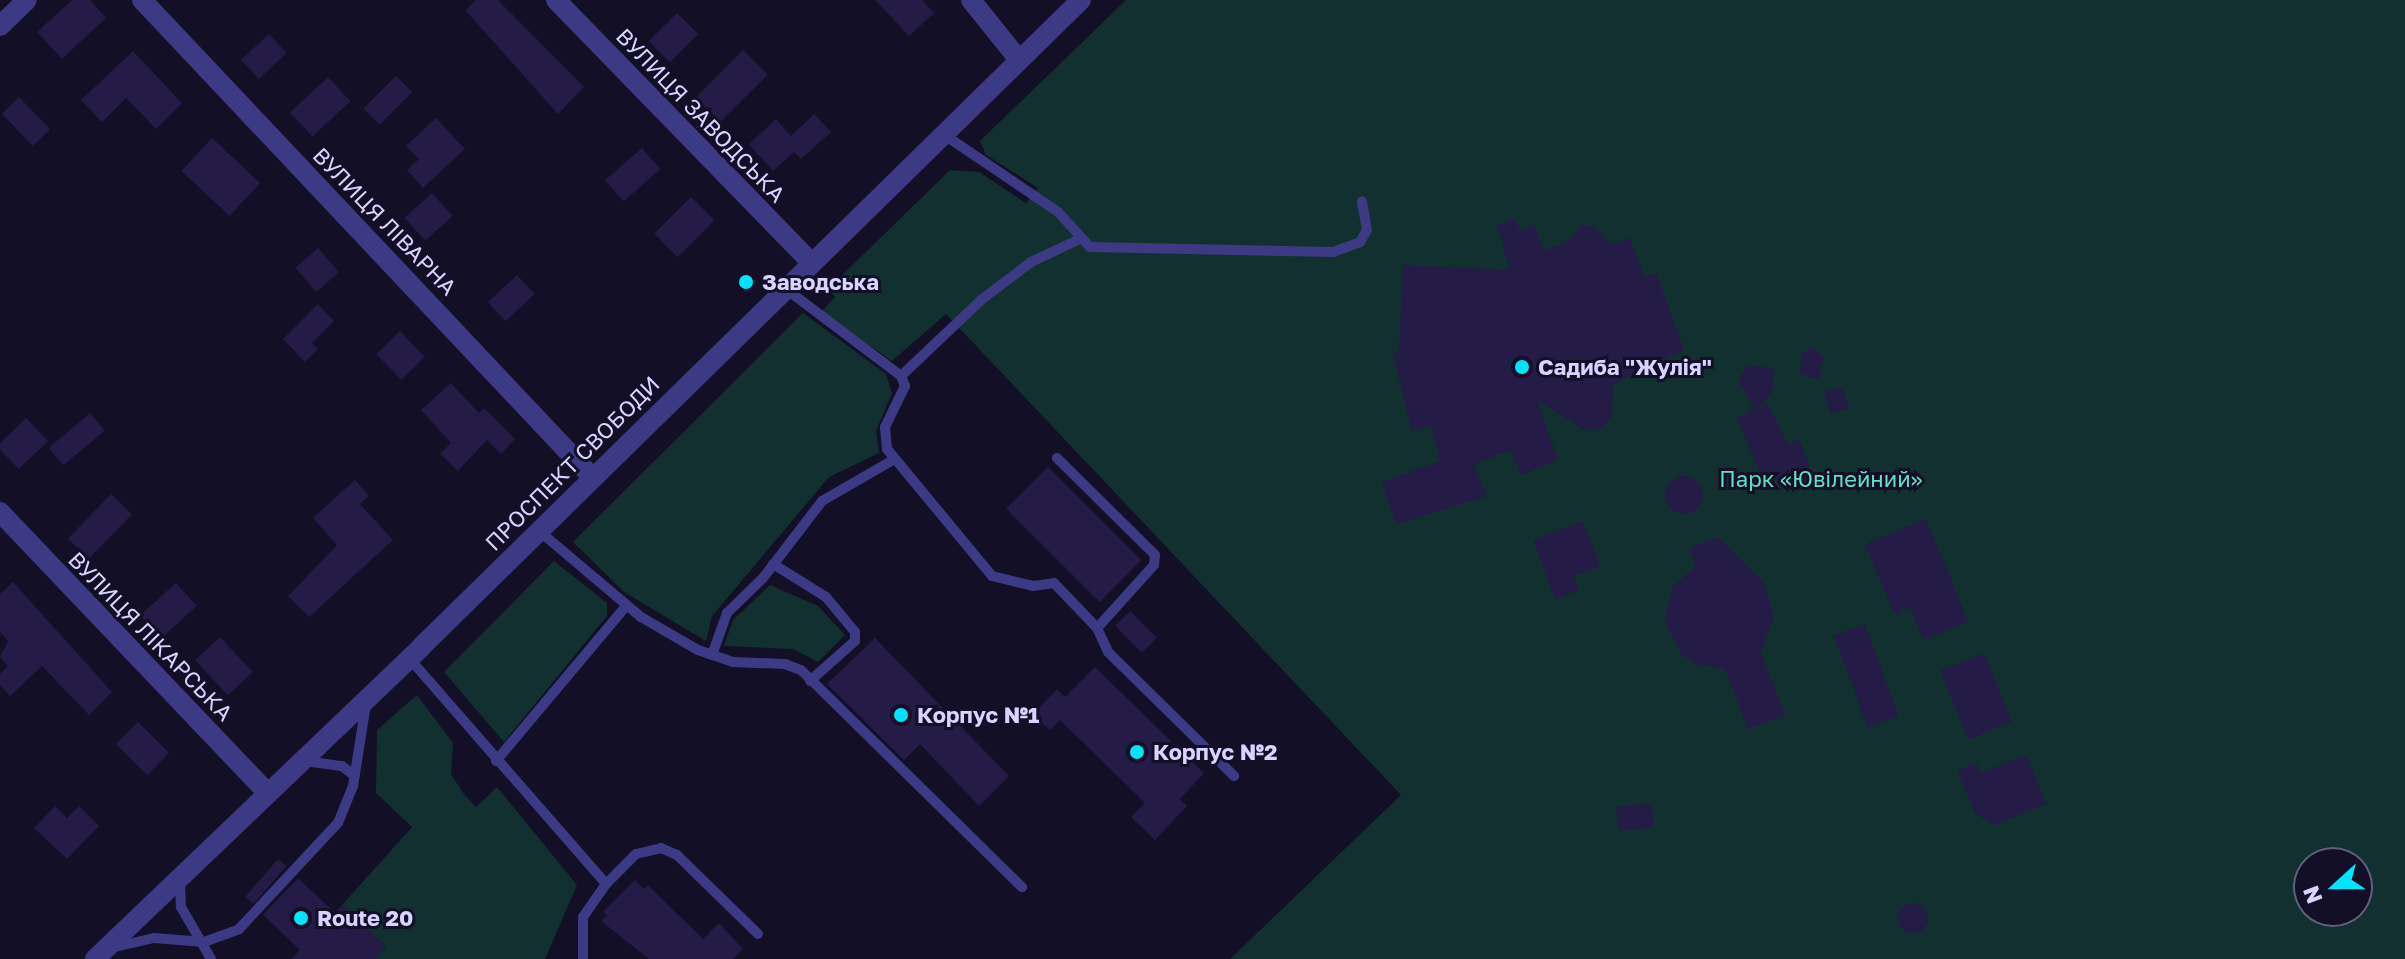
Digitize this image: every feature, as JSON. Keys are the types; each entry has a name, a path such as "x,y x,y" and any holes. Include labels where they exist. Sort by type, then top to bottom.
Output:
{"street":[{"path":"0,26 27,0"},
{"name":"ВУЛИЦЯ ЛІВАРНА","path":"142,0 592,477"},
{"name":"ВУЛИЦЯ ЗАВОДСЬКА","path":"556,0 811,262"},
{"path":"971,0 1019,60"},
{"name":"ПРОСПЕКТ СВОБОДИ","path":"100,954 409,658 1081,0"},
{"name":"ВУЛИЦЯ ЛІКАРСЬКА","path":"0,512 268,793"}],"lane":[{"path":"943,134 1058,212 1090,247 1333,252 1360,242 1367,230 1362,201"},
{"path":"901,376 981,300 1031,262 1080,239"},
{"path":"784,288 901,376 905,386 885,427 893,460 996,580 1033,586 1054,583 1097,628 1108,652 1234,776"},
{"path":"1057,458 1155,555 1154,565 1097,628"},
{"path":"712,655 727,613 773,564 822,501 893,460"},
{"path":"538,530 626,606 712,655 733,662 785,664 801,670 1022,887"},
{"path":"773,564 826,597 857,637 810,681"},
{"path":"496,761 626,606"},
{"path":"409,658 606,884"},
{"path":"100,954 154,938 204,942 239,929 294,874 338,823 355,776 368,697"},
{"path":"302,761 334,763 355,776"},
{"path":"583,959 583,917 606,884 636,854 661,848 677,855 758,934"},
{"path":"181,876 181,907 204,942 211,959"}],"green space":[{"name":"Парк «Ювілейний»","path":"1126,0 2405,0 2405,959 1230,959 1401,795 946,314 892,361 821,312 835,297 828,289 950,170 979,172 1026,203 1038,188 986,155 980,141"},
{"path":"803,313 886,374 892,393 876,431 879,453 829,477 712,616 706,641 624,592 573,542"},
{"path":"554,561 607,603 607,616 504,742 444,672"},
{"path":"770,585 818,606 845,635 818,662 793,649 724,646 733,620"},
{"path":"417,695 453,743 451,774 463,793 476,807 497,787 577,885 545,959 375,959 386,947 342,905 412,827 376,793 377,730"}],"building":[{"path":"72,0 90,0 106,18 62,59 37,32"},
{"path":"476,0 498,0 584,87 558,114 465,10"},
{"path":"875,0 922,0 934,13 909,36"},
{"path":"677,13 698,34 670,62 649,41"},
{"path":"269,34 287,53 259,79 241,60"},
{"path":"743,50 768,75 720,122 696,97"},
{"path":"133,51 182,103 156,129 126,98 102,122 81,100"},
{"path":"396,76 412,92 380,125 363,109"},
{"path":"328,77 351,101 312,137 290,112"},
{"path":"19,97 50,129 33,146 2,114"},
{"path":"814,114 831,132 801,159 794,152 773,171 749,144 776,119 791,136"},
{"path":"436,118 465,149 423,188 407,170 419,159 406,146"},
{"path":"212,138 260,183 230,216 181,171"},
{"path":"642,148 660,169 623,201 605,180"},
{"path":"432,193 453,216 425,241 405,218"},
{"path":"691,197 714,220 678,257 654,234"},
{"name":"Садиба \"Жулія\"","path":"1515,218 1520,231 1534,225 1544,251 1567,242 1582,225 1595,227 1612,245 1630,238 1644,277 1656,273 1684,350 1613,384 1612,419 1601,429 1582,429 1537,400 1558,460 1521,475 1511,450 1474,464 1487,496 1396,524 1382,482 1440,461 1432,426 1412,431 1393,354 1399,352 1403,265 1510,270 1497,225"},
{"path":"318,248 339,272 316,292 295,268"},
{"path":"517,275 535,294 505,321 488,302"},
{"path":"318,304 334,321 312,343 318,349 305,362 283,339"},
{"path":"400,331 425,357 401,380 376,354"},
{"path":"1812,348 1824,357 1818,380 1800,373 1802,353"},
{"path":"1759,365 1774,370 1772,392 1759,408 1768,404 1788,444 1799,439 1810,467 1765,484 1737,418 1755,409 1738,381 1747,367"},
{"path":"451,383 479,413 484,408 515,439 501,454 487,440 458,471 440,454 451,443 421,410"},
{"path":"1842,387 1849,408 1831,414 1824,393"},
{"path":"90,413 105,431 63,465 49,448"},
{"path":"26,418 48,441 19,469 0,450 0,443"},
{"path":"1048,467 1141,560 1100,602 1006,509"},
{"path":"1684,476 1698,481 1703,495 1698,509 1684,514 1670,509 1665,495 1670,481"},
{"path":"355,480 369,496 360,504 393,540 309,617 288,596 337,545 313,518"},
{"path":"111,494 132,514 89,559 68,539"},
{"path":"1926,519 1968,621 1923,640 1910,607 1894,614 1865,544"},
{"path":"1583,521 1600,566 1574,576 1579,590 1555,599 1533,540"},
{"path":"1718,537 1764,582 1774,617 1761,652 1785,715 1748,729 1725,669 1696,664 1681,654 1665,622 1672,587 1696,566 1689,549"},
{"path":"13,582 112,692 89,715 42,666 10,696 0,685 0,674 8,666 0,657 8,641 0,632 0,594"},
{"path":"176,583 197,606 161,638 140,615"},
{"path":"1130,611 1157,638 1142,653 1115,626"},
{"path":"1865,624 1899,716 1868,727 1834,635"},
{"path":"220,637 253,672 228,695 195,660"},
{"name":"Корпус №1","path":"875,638 1009,776 979,806 920,744 904,760 827,684"},
{"path":"1984,653 2012,722 1968,739 1940,671"},
{"name":"Корпус №2","path":"1095,667 1204,773 1180,799 1187,806 1155,840 1131,817 1145,803 1060,720 1050,730 1033,714 1057,689 1065,697"},
{"path":"138,722 169,753 147,775 116,744"},
{"path":"2026,755 2046,804 1994,825 1975,813 1957,771 1976,763 1980,773"},
{"path":"1651,803 1654,827 1619,831 1616,807"},
{"path":"55,806 67,818 79,806 99,826 67,859 34,828"},
{"path":"278,859 286,866 253,904 245,897"},
{"path":"298,878 335,913 342,905 386,947 375,959 291,959 300,950 263,915"},
{"path":"635,880 644,889 648,885 703,939 719,923 743,949 733,959 649,959 601,921 607,915 603,912"},
{"path":"1913,903 1924,907 1928,918 1924,929 1913,933 1902,929 1898,918 1902,907"}],"place":[{"name":"Заводська","path":"746,282"},
{"name":"Садиба \"Жулія\"","path":"1522,367"},
{"name":"Корпус №1","path":"901,715"},
{"name":"Корпус №2","path":"1137,752"},
{"name":"Route 20","path":"301,918"}]}
